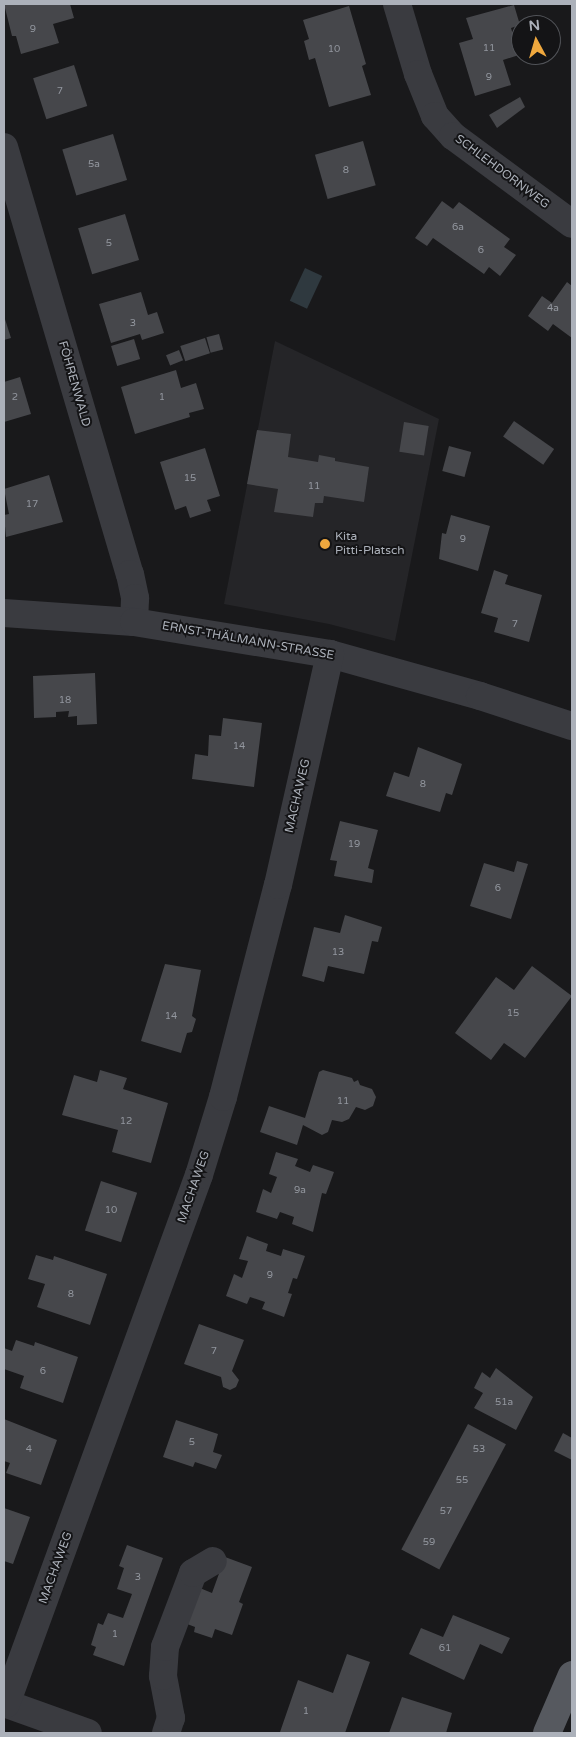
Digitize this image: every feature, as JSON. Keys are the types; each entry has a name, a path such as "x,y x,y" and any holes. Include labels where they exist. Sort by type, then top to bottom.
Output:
{"main road":[{"path":"547,1733 572,1675"}],"street":[{"name":"SCHLEHDORNWEG","path":"397,4 418,74 435,116 453,136 572,224"},
{"name":"FÖHRENWALD","path":"4,147 130,574 135,598 134,622"},
{"name":"ERNST-THÄLMANN-STRASSE","path":"4,613 134,622 330,654 480,696 572,726"},
{"name":"MACHAWEG","path":"5,1703 202,1166 278,885 330,654"},
{"path":"166,1733 171,1718 163,1676 165,1647 193,1573 213,1561"},
{"path":"5,1703 88,1733"}],"shaded area":[{"path":"305,268 322,276 307,309 290,301"},
{"name":"Kita Pitti-Platsch","path":"275,341 439,419 395,641 329,624 224,604"}],"building":[{"path":"4,4 70,4 74,18 53,24 59,43 21,54 16,36 12,36"},
{"path":"514,5 517,15 511,15 511,58 503,60 511,85 475,96 459,43 473,39 466,18"},
{"path":"349,6 366,64 362,66 371,95 329,107 315,58 309,60 304,41 309,39 303,20"},
{"path":"74,65 87,106 46,119 33,78"},
{"path":"520,97 525,107 497,128 489,115"},
{"path":"113,134 127,180 76,195 62,149"},
{"path":"363,141 376,185 328,199 315,155"},
{"path":"442,201 453,209 459,202 510,239 504,247 516,255 500,276 489,267 484,274 433,238 427,246 415,238"},
{"path":"125,214 139,260 92,274 78,228"},
{"path":"567,282 572,286 572,338 553,324 548,331 528,316 542,296 552,303"},
{"path":"141,292 148,315 157,312 164,333 142,340 140,334 111,343 99,304"},
{"path":"4,316 11,338 4,340"},
{"path":"219,334 223,349 211,353 206,337"},
{"path":"205,338 210,353 185,361 180,346"},
{"path":"134,339 140,359 117,366 111,346"},
{"path":"179,350 183,360 170,365 166,355"},
{"path":"176,370 181,388 196,383 204,409 189,413 190,417 135,434 121,387"},
{"path":"20,377 31,414 4,422 4,382"},
{"path":"514,421 554,449 543,465 503,437"},
{"path":"404,422 429,426 424,456 399,452"},
{"path":"257,430 291,434 288,457 318,462 319,455 335,458 335,461 369,467 364,502 324,496 323,503 315,503 313,517 274,512 278,489 247,484"},
{"path":"449,446 471,452 464,477 442,471"},
{"path":"205,448 220,496 207,500 211,511 190,518 186,506 175,510 160,462"},
{"path":"49,475 63,522 6,537 4,515 9,514 4,489"},
{"path":"451,515 490,526 478,571 439,559 442,533 446,534"},
{"path":"494,570 508,575 505,584 542,595 529,642 494,632 498,618 481,613"},
{"path":"95,673 97,724 77,725 77,716 68,717 69,711 56,712 56,717 34,718 33,676"},
{"path":"223,718 262,723 254,787 192,779 195,754 208,756 209,735 221,736"},
{"path":"418,747 462,764 452,795 446,793 440,812 386,796 394,772 409,777"},
{"path":"340,821 378,830 368,868 374,870 372,883 334,876 337,861 330,860"},
{"path":"517,861 528,864 511,919 470,906 484,863 514,872"},
{"path":"345,915 382,927 378,942 372,941 364,974 328,966 324,982 302,976 314,927 340,933"},
{"path":"165,964 201,970 192,1016 196,1019 192,1032 187,1033 181,1053 141,1041"},
{"path":"532,966 572,996 525,1058 504,1043 491,1060 455,1033 496,977 514,990"},
{"path":"100,1070 127,1078 123,1089 168,1103 151,1163 112,1152 118,1130 62,1115 74,1075 97,1082"},
{"path":"323,1070 352,1078 354,1082 358,1080 360,1085 372,1089 376,1097 373,1106 365,1110 356,1107 349,1119 342,1122 332,1120 328,1132 322,1135 303,1125 297,1145 260,1132 269,1106 305,1118 319,1072"},
{"path":"276,1152 298,1159 295,1166 310,1172 313,1165 334,1172 326,1194 322,1193 313,1232 292,1224 294,1217 280,1212 277,1219 256,1212 263,1189 271,1193 277,1177 269,1174"},
{"path":"101,1181 137,1193 121,1242 85,1230"},
{"path":"247,1236 268,1244 266,1251 281,1256 283,1249 305,1256 297,1279 293,1278 288,1293 292,1294 284,1317 262,1309 265,1302 250,1297 247,1304 226,1296 234,1274 242,1278 248,1261 239,1259"},
{"path":"36,1255 53,1260 54,1256 107,1274 90,1325 37,1307 45,1284 28,1279"},
{"path":"199,1324 244,1340 232,1371 239,1380 236,1387 230,1390 223,1387 221,1377 184,1364"},
{"path":"16,1340 34,1346 35,1342 78,1357 63,1403 20,1388 24,1376 4,1369 4,1348 12,1351"},
{"path":"496,1368 533,1397 516,1430 474,1408 483,1393 474,1388 482,1372 490,1378"},
{"path":"4,1419 57,1440 41,1485 6,1473 10,1463 4,1461"},
{"path":"176,1420 218,1434 213,1452 222,1455 216,1469 195,1462 193,1467 163,1457"},
{"path":"468,1424 506,1444 439,1570 401,1549"},
{"path":"563,1433 572,1438 572,1460 554,1451"},
{"path":"4,1508 30,1517 13,1564 4,1561"},
{"path":"127,1545 163,1558 124,1666 93,1655 96,1647 91,1645 98,1623 103,1625 108,1613 123,1618 132,1594 117,1589 124,1568 119,1566"},
{"path":"225,1557 252,1567 239,1602 243,1604 232,1635 215,1629 212,1638 194,1632 195,1627 182,1622 195,1586 212,1593"},
{"path":"453,1615 510,1638 502,1654 480,1644 464,1680 409,1654 421,1628 443,1637"},
{"path":"347,1654 370,1662 345,1733 280,1732 298,1680 333,1693"},
{"path":"402,1697 452,1713 446,1733 389,1733"}],"place":[{"name":"Kita Pitti-Platsch","path":"325,544"}]}
